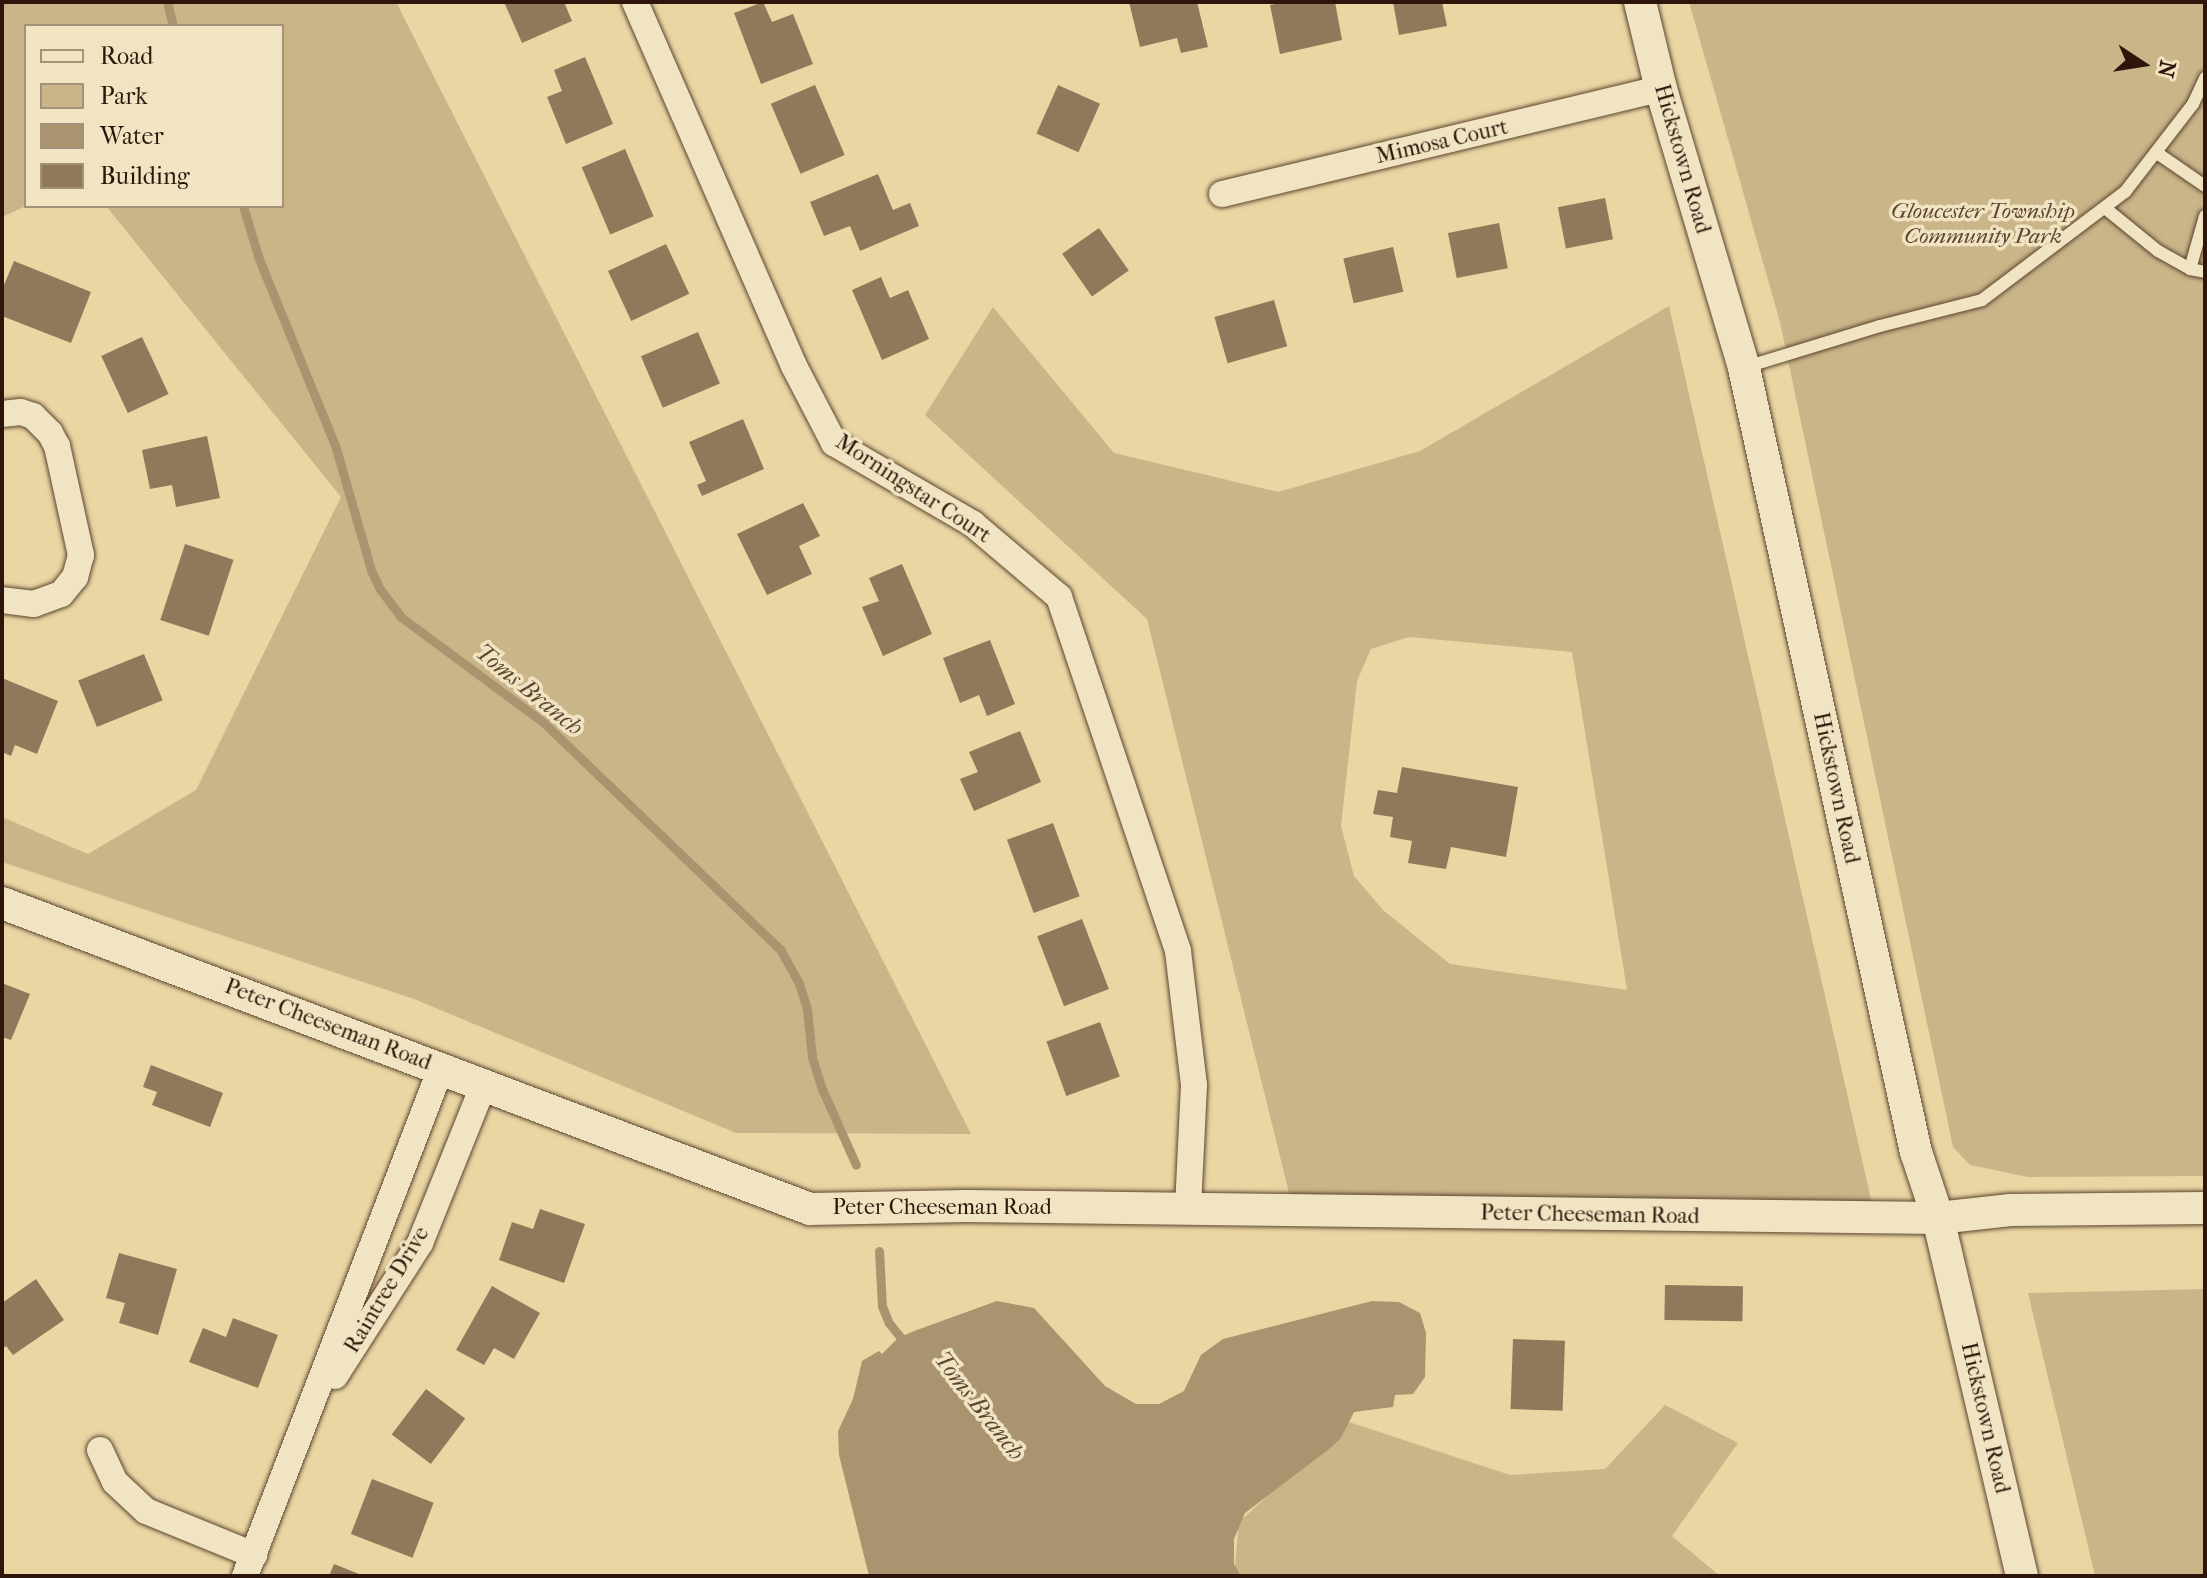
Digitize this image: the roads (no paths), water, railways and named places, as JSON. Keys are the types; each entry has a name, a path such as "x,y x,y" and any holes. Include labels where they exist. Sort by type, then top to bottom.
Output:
{"street":[{"name":"Morningstar Court","path":"635,2 794,366 834,443 973,524 1059,597 1178,951 1194,1085 1188,1209"},
{"name":"Hickstown Road","path":"1640,2 1661,89 1744,368 1916,1152 1938,1218 2022,1576"},
{"name":"Mimosa Court","path":"1222,194 1661,89"},
{"path":"2,414 21,412 33,416 50,433 57,446 81,555 75,577 61,594 34,604 2,600"},
{"name":"Peter Cheeseman Road","path":"2,903 810,1209 966,1206 1938,1218 2011,1210 2205,1208"},
{"name":"Raintree Drive","path":"250,1565 441,1068"},
{"name":"Raintree Drive","path":"296,1445 420,1243 484,1084"},
{"path":"100,1450 115,1482 146,1511 250,1565"}],"lane":[{"path":"1744,368 1880,326 1982,300 2125,192 2193,104 2205,78"},
{"path":"2157,153 2205,186"},
{"path":"2105,208 2158,251 2190,269 2205,272"},
{"path":"2190,269 2205,216"}],"water":[{"path":"997,1301 1034,1308 1105,1386 1136,1404 1159,1404 1184,1391 1201,1355 1223,1339 1372,1301 1399,1302 1420,1313 1426,1333 1425,1377 1413,1394 1395,1395 1393,1407 1354,1412 1341,1438 1245,1513 1234,1539 1234,1564 1241,1576 869,1576 839,1455 838,1431 853,1399 862,1361 879,1351 882,1354 898,1338"}],"waterway":[{"name":"Toms Branch","path":"167,2 172,24"},
{"name":"Toms Branch","path":"244,208 259,259 335,445 371,570 380,589 401,617 544,723 780,949 799,983 807,1009 812,1057 822,1089 856,1165"},
{"name":"Toms Branch","path":"879,1251 882,1306 889,1323 906,1344"}],"park label":[{"name":"Gloucester Township Community Park","path":"1983,224"}]}
